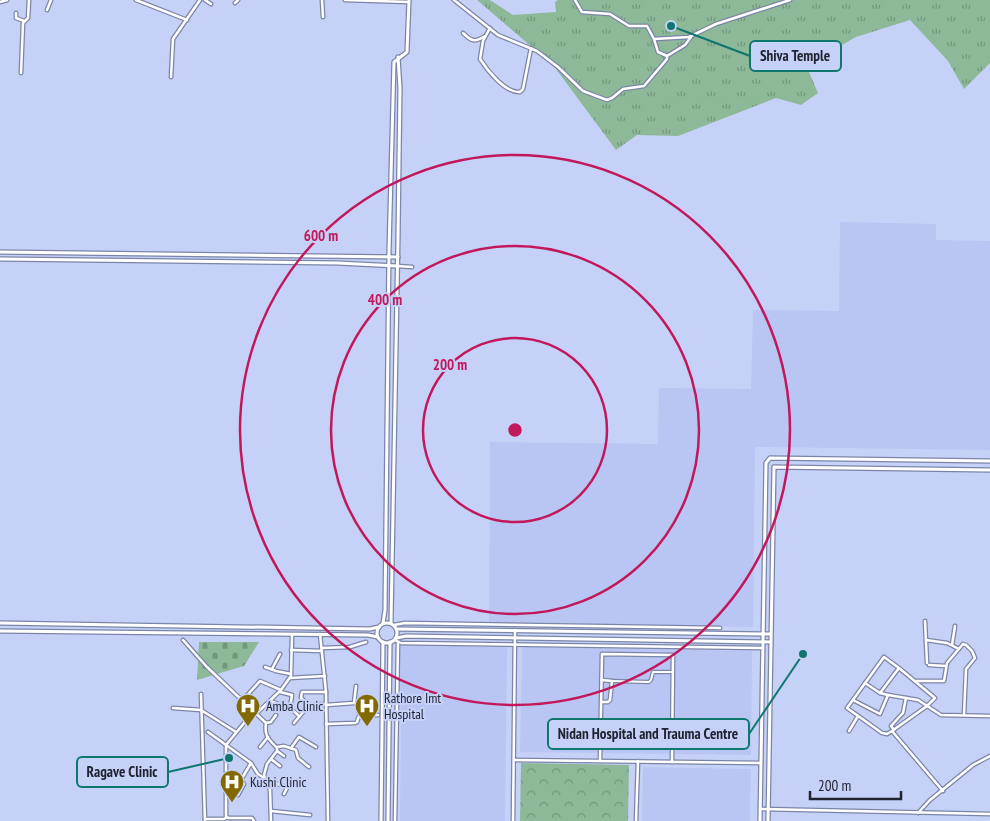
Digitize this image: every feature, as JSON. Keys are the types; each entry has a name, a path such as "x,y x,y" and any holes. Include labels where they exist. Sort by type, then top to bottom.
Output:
{"street":[{"path":"0,2 7,0"},
{"path":"24,21 27,21 28,18 28,0"},
{"path":"47,10 52,0"},
{"path":"136,0 187,20"},
{"path":"171,77 173,39 200,0"},
{"path":"205,0 211,4"},
{"path":"234,3 238,0"},
{"path":"322,0 323,17"},
{"path":"345,0 409,1 407,52 398,57 394,62 389,257 385,610 383,623 377,633 378,637"},
{"path":"454,0 503,37 531,48 558,67 583,91 608,100 623,89 646,84 652,74 667,59 667,56 685,45 692,36"},
{"path":"575,0 582,12 610,14 629,26 647,26 658,52 667,56"},
{"path":"654,39 692,36 716,24 790,0"},
{"path":"16,13 16,18 24,21"},
{"path":"21,73 24,21"},
{"path":"490,28 483,41 480,55 481,61 493,77 516,93 523,89 531,48"},
{"path":"463,33 472,41 476,41 486,35"},
{"path":"395,821 397,629 393,624 400,88 398,57"},
{"path":"0,252 398,257"},
{"path":"338,256 338,264"},
{"path":"0,259 338,264 412,267"},
{"path":"770,458 990,461"},
{"path":"768,821 774,467 770,458"},
{"path":"760,821 766,463 770,458"},
{"path":"774,467 990,470"},
{"path":"925,621 928,664 946,666"},
{"path":"0,623 370,629 379,627"},
{"path":"383,623 720,626 720,633"},
{"path":"952,645 955,626"},
{"path":"273,627 273,635"},
{"path":"686,627 686,633"},
{"path":"397,629 770,634"},
{"path":"513,821 515,630"},
{"path":"0,631 368,635 378,637 383,642 390,642 406,636 770,642"},
{"path":"320,634 326,692 328,821"},
{"path":"226,817 226,745 255,712 270,702 290,678 292,635"},
{"path":"183,640 207,667 266,723"},
{"path":"396,640 762,648"},
{"path":"926,640 947,643 959,649"},
{"path":"291,650 350,648 366,642"},
{"path":"381,821 383,642"},
{"path":"388,821 390,642"},
{"path":"914,681 944,680 948,661 963,644 966,645 972,651 975,658 966,669 964,715"},
{"path":"272,669 280,654"},
{"path":"600,761 602,654 673,655 672,762"},
{"path":"884,658 899,668 934,696 934,700 887,734 882,733 847,708 884,658"},
{"path":"265,667 291,674"},
{"path":"880,693 899,668"},
{"path":"602,680 649,682 652,672 672,672"},
{"path":"290,678 324,676"},
{"path":"242,701 260,681 292,695 290,708"},
{"path":"602,702 610,700 612,681"},
{"path":"864,683 880,693 918,700 941,715 990,716"},
{"path":"326,692 302,692 301,699 309,705 354,703 356,686"},
{"path":"201,694 205,820 224,820 226,817 236,819 252,818 254,821"},
{"path":"853,700 880,714 888,695"},
{"path":"906,698 903,713 891,726 943,791"},
{"path":"270,702 290,708 299,716"},
{"path":"294,723 309,705"},
{"path":"174,708 201,710 236,732"},
{"path":"266,723 271,722 276,715"},
{"path":"326,724 355,723 359,716 378,715"},
{"path":"849,731 858,716"},
{"path":"266,723 264,732 284,756"},
{"path":"208,732 251,763 258,774 264,778 269,788 271,821"},
{"path":"260,747 268,737"},
{"path":"291,748 299,737 316,747"},
{"path":"264,778 267,764 277,749 284,746 296,751 298,758 309,767"},
{"path":"918,813 926,803 973,765 990,756"},
{"path":"271,759 280,766"},
{"path":"514,760 761,763"},
{"path":"636,821 638,761"},
{"path":"238,795 244,785 241,780 251,763"},
{"path":"269,788 275,783 280,784 287,787 284,794"},
{"path":"760,809 990,814"},
{"path":"271,811 310,815"}],"shaded area":[{"path":"840,222 936,224 936,240 990,241 990,450 755,447 753,627 489,622 490,442 658,444 659,388 751,389 753,310 839,311"},
{"path":"399,645 507,647 505,821 400,821 401,722"},
{"path":"522,647 752,651 751,755 520,752"},
{"path":"643,767 751,769 750,821 642,821"}],"green space":[{"path":"477,0 490,0 513,15 556,12 555,2 558,0 990,0 990,63 964,89 948,61 910,20 856,37 806,65 818,93 801,105 776,98 678,136 637,135 616,150 553,65"},
{"path":"199,642 259,642 244,666 197,680"},
{"path":"521,763 629,765 628,821 520,821"}],"place":[{"name":"Shiva Temple","path":"671,26"},
{"name":"Nidan Hospital and Trauma Centre","path":"803,654"},
{"name":"Amba Clinic","path":"248,727"},
{"name":"Rathore Imt Hospital","path":"367,727"},
{"name":"Ragave Clinic","path":"229,758"},
{"name":"Kushi Clinic","path":"232,803"}]}
